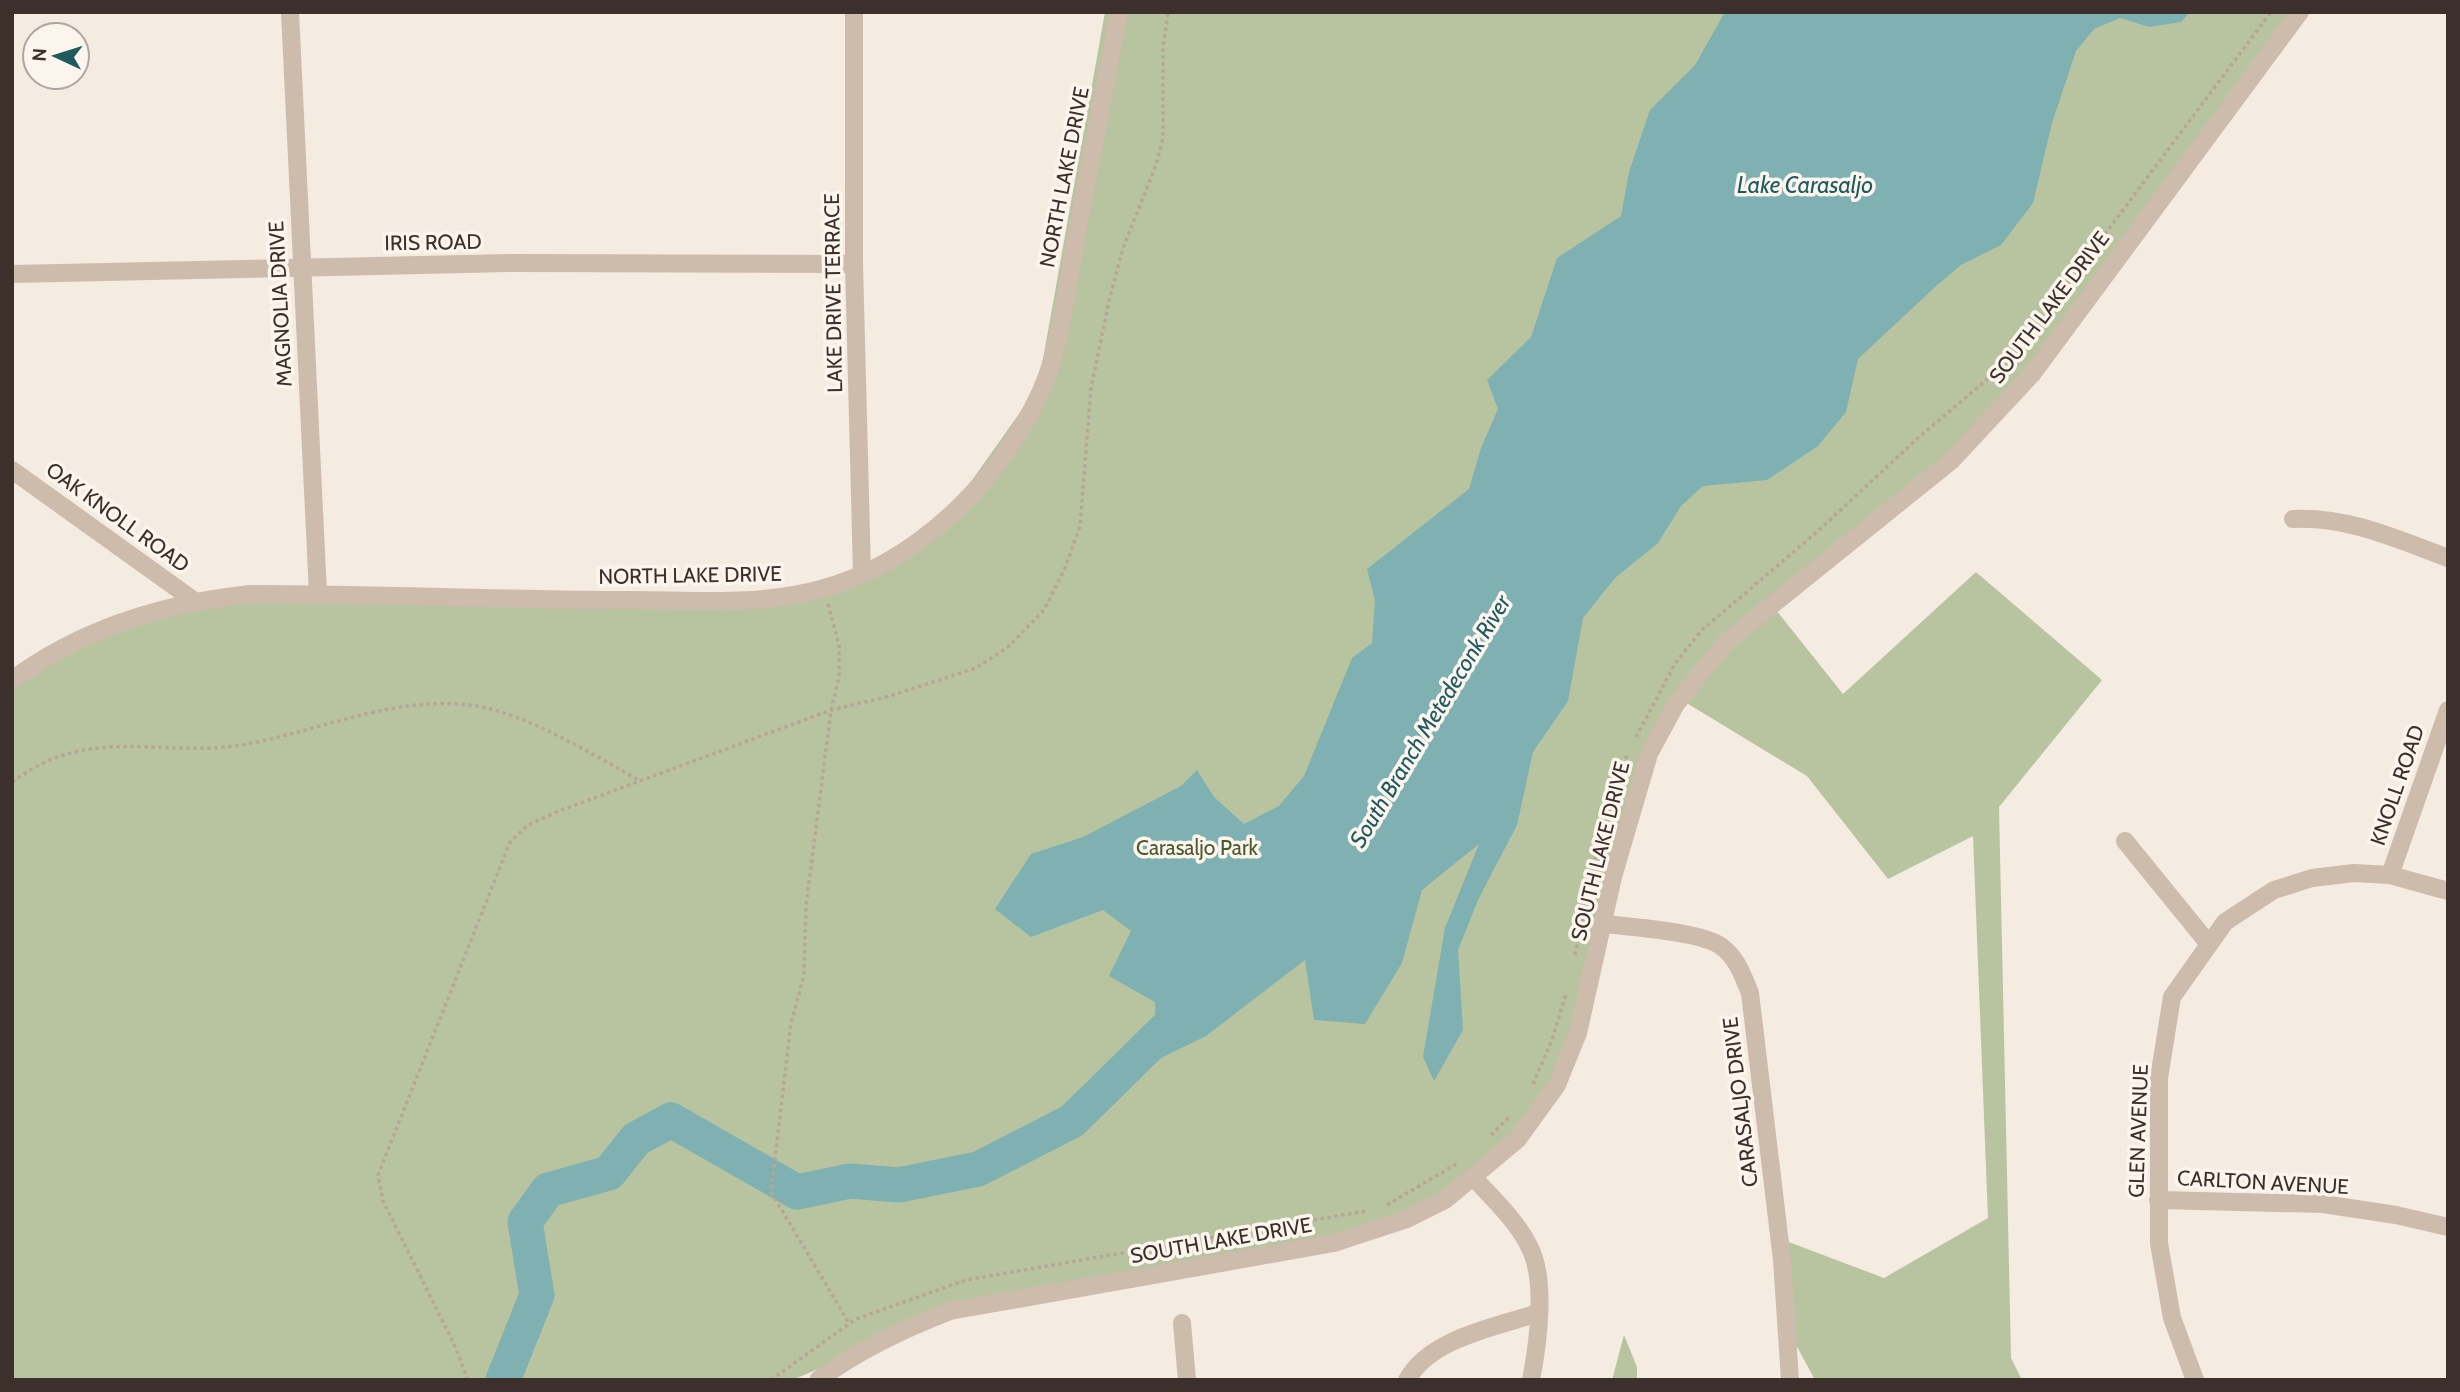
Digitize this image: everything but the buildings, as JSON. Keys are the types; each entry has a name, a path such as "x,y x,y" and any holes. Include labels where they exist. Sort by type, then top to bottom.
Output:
{"street":[{"name":"MAGNOLIA DRIVE","path":"290,12 300,267 318,594"},
{"name":"LAKE DRIVE TERRACE","path":"854,12 854,264 862,574"},
{"name":"NORTH LAKE DRIVE","path":"12,680 55,651 89,633 146,614 197,602 251,594 778,599 824,589 892,561 934,529 977,488 1023,424 1042,389 1070,270 1119,12"},
{"name":"SOUTH LAKE DRIVE","path":"818,1380 845,1360 899,1331 950,1311 1334,1243 1407,1219 1445,1200 1475,1179 1518,1139 1557,1085 1578,1033 1605,924 1613,877 1649,754 1676,704 1726,642 1951,461 2033,373 2300,12"},
{"name":"IRIS ROAD","path":"12,274 300,267 854,264"},
{"name":"OAK KNOLL ROAD","path":"12,470 197,602"},
{"path":"2292,519 2321,518 2367,528 2448,558"},
{"name":"KNOLL ROAD","path":"2390,875 2448,709"},
{"path":"2125,841 2208,943"},
{"name":"GLEN AVENUE","path":"2194,1380 2172,1318 2160,1243 2159,1078 2172,997 2225,922 2274,890 2312,878 2354,873 2390,875 2448,891"},
{"name":"CARASALJO DRIVE","path":"1605,924 1667,931 1721,945 1737,962 1750,993 1782,1260 1790,1380"},
{"path":"1475,1179 1514,1221 1531,1248 1538,1287 1538,1348 1531,1380"},
{"name":"CARLTON AVENUE","path":"2158,1200 2323,1204 2396,1215 2448,1227"},
{"path":"1407,1380 1419,1365 1450,1344 1538,1313"},
{"path":"1182,1323 1187,1380"},
{"path":"845,1360 847,1380"}],"path":[{"path":"468,1380 453,1342 383,1201 378,1175 510,842 528,825 640,781 831,710 890,696 976,668 1009,647 1044,610 1065,568 1080,526 1091,388 1109,301 1123,248 1156,165 1163,138 1163,47 1168,12"},
{"path":"1634,741 1658,690 1675,662 1702,630 1818,531 2025,341 2271,12"},
{"path":"824,589 839,645 839,677 831,710 806,906 804,975 790,1023 771,1192 849,1323"},
{"path":"12,782 36,765 93,748 131,744 198,749 247,744 386,709 444,704 478,706 519,720 571,742 640,781"},
{"path":"1573,967 1598,840 1613,789 1629,753"},
{"path":"1529,1091 1548,1051 1567,991"},
{"path":"1486,1140 1517,1107"},
{"path":"771,1380 849,1323 893,1304 966,1280 1352,1215 1386,1205 1440,1176 1468,1156"}],"green space":[{"name":"Carasaljo Park","path":"1105,12 2300,12 1986,426 1772,605 1843,694 1976,572 2102,680 1999,807 2011,1358 2022,1380 1815,1380 1794,1341 1786,1241 1884,1278 1988,1218 1973,836 1888,879 1807,776 1680,699 1649,754 1557,1085 1475,1179 1334,1243 963,1309 792,1380 12,1380 12,680 37,661 217,597 789,596 824,589 946,517 1038,387"},
{"path":"1624,1335 1637,1367 1637,1380 1612,1380"}],"water":[{"name":"Lake Carasaljo","path":"1725,12 2190,12 2181,22 2149,27 2120,18 2094,29 2076,51 2052,123 2033,203 2001,245 1961,265 1858,359 1846,412 1818,446 1767,480 1703,486 1681,506 1658,543 1615,578 1583,618 1568,701 1533,752 1517,825 1478,900 1458,950 1463,1030 1434,1081 1423,1057 1445,928 1479,844 1422,890 1402,963 1365,1024 1314,1020 1305,960 1206,1036 1157,1060 1155,1002 1109,976 1131,931 1103,910 1031,937 995,909 1031,854 1083,837 1181,786 1197,770 1214,797 1244,824 1279,806 1304,776 1352,658 1372,643 1375,601 1367,569 1469,489 1481,448 1498,409 1487,380 1531,337 1557,258 1621,216 1629,172 1650,110 1695,65"}],"waterway":[{"name":"South Branch Metedeconk River","path":"503,1380 537,1295 525,1222 548,1190 609,1173 636,1139 671,1120 797,1192 850,1181 899,1185 978,1169 1072,1121 1191,1004"}]}
